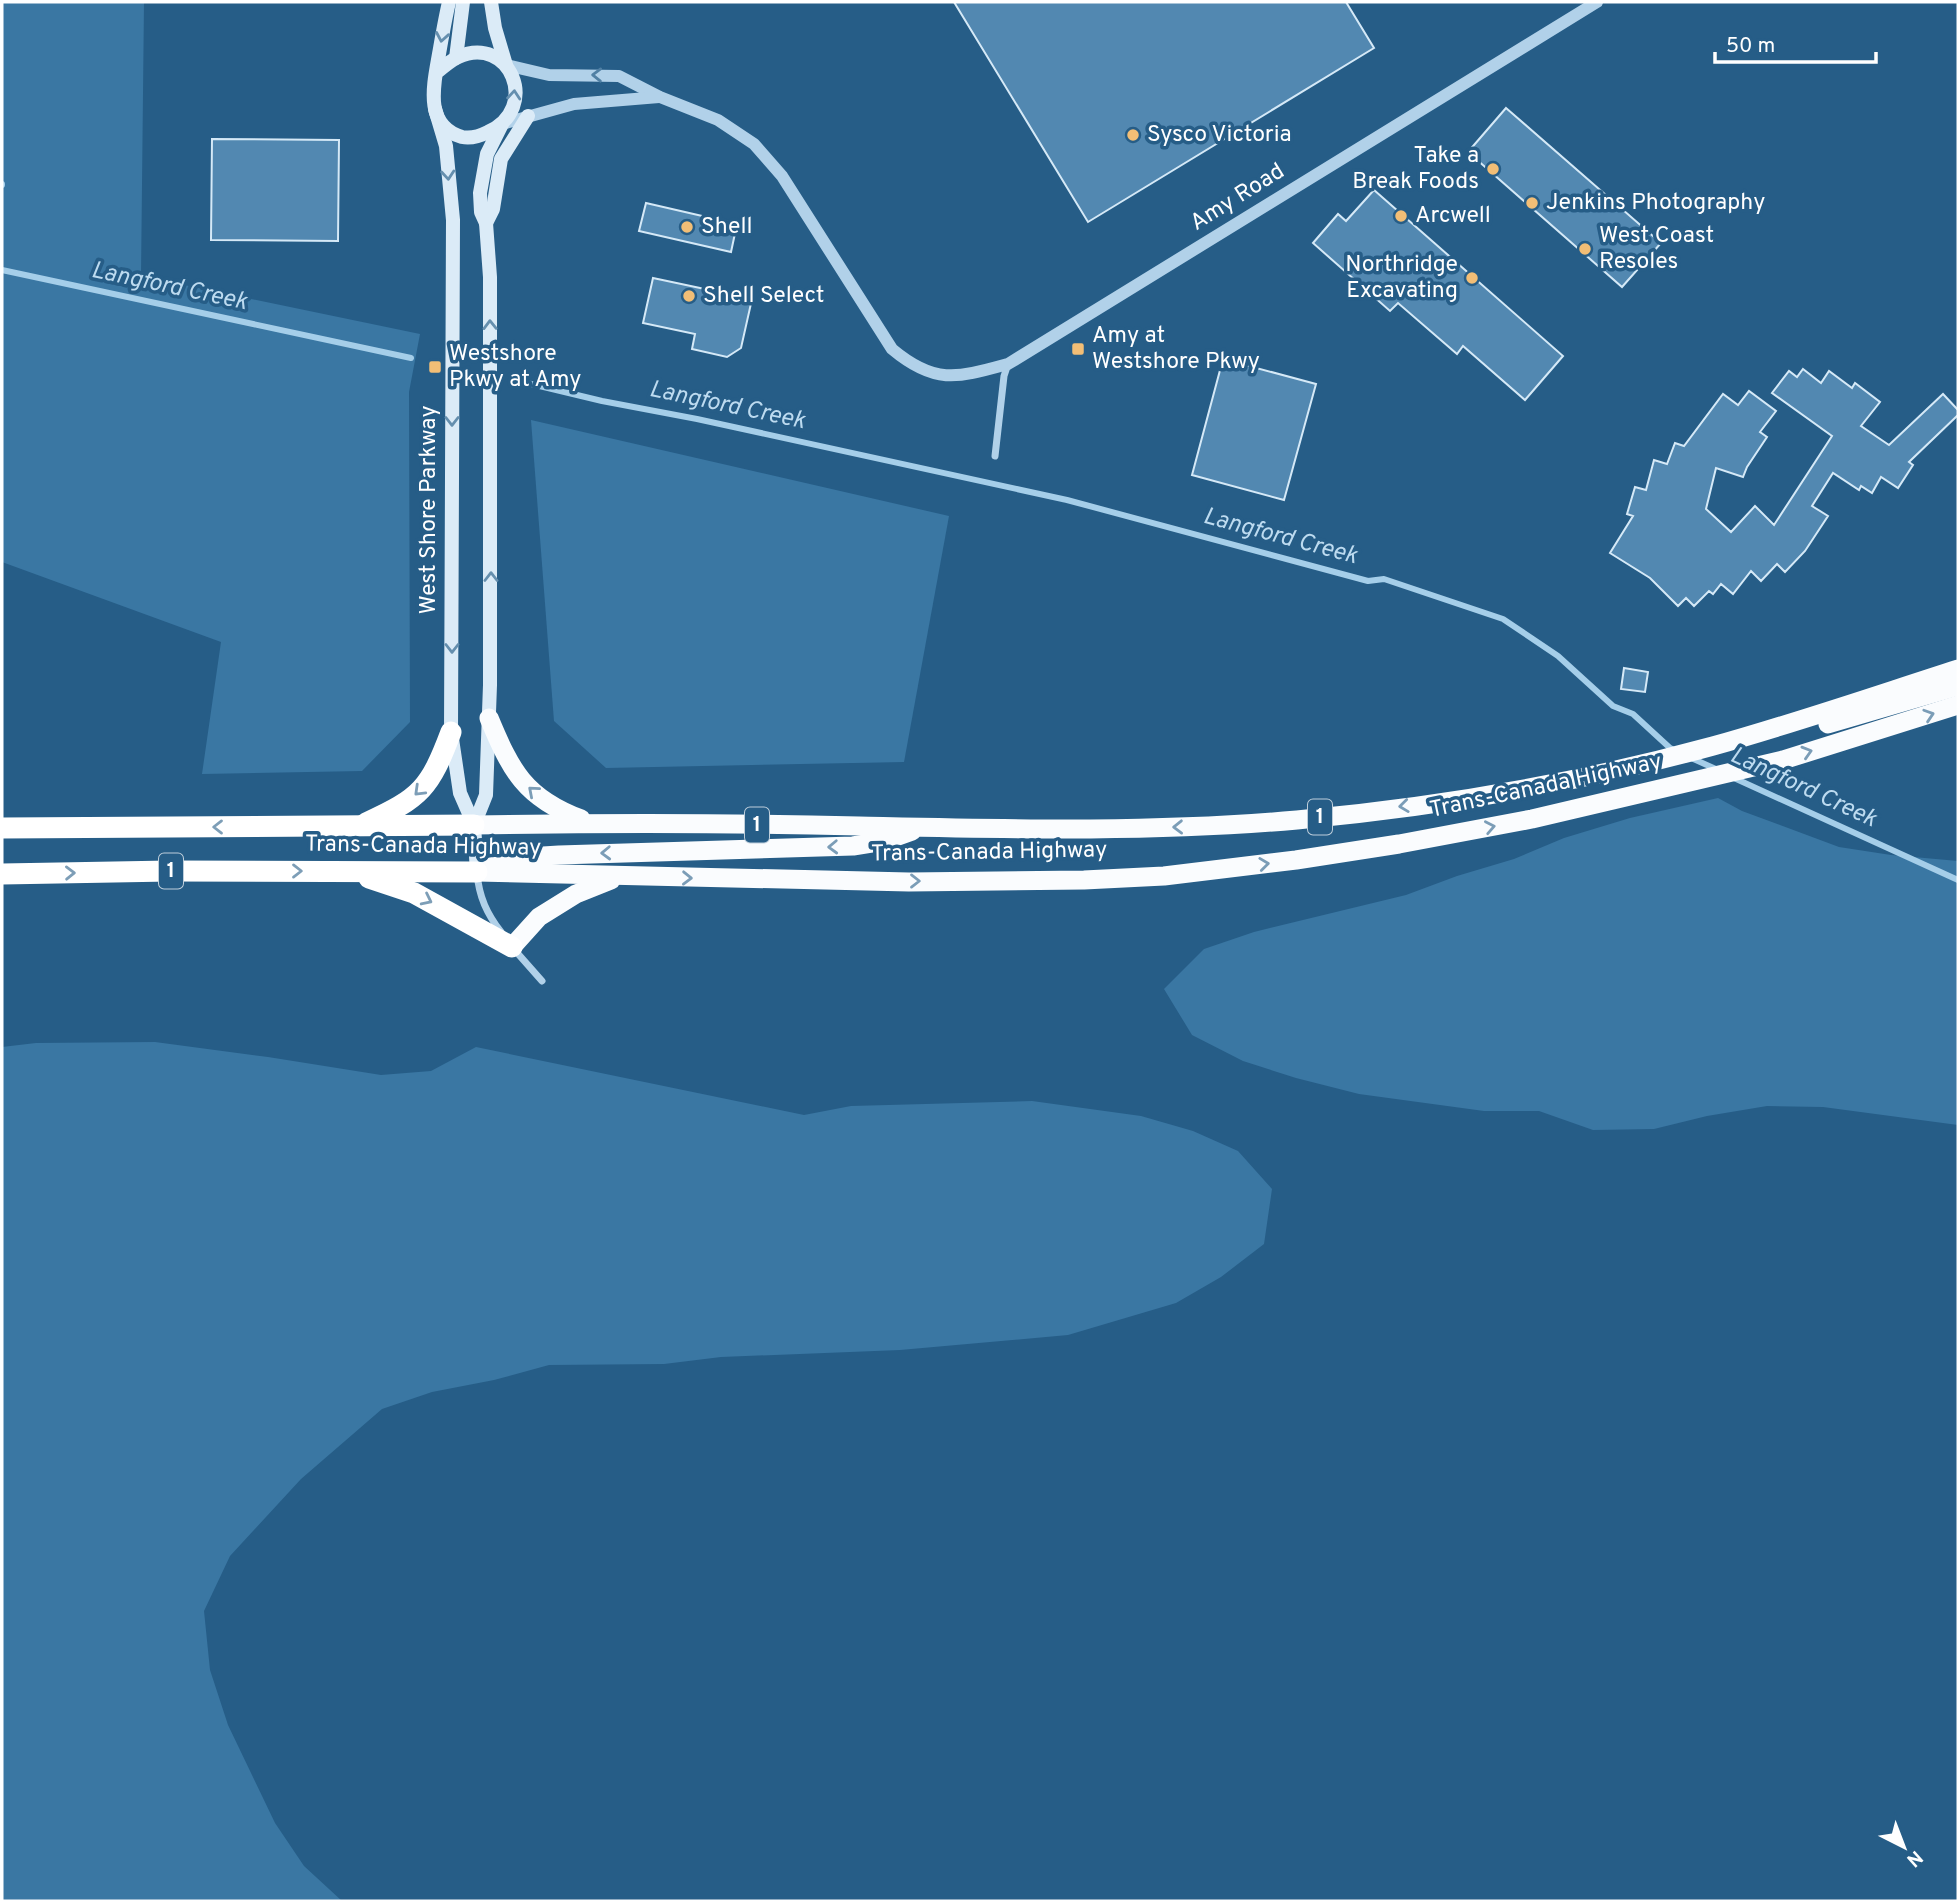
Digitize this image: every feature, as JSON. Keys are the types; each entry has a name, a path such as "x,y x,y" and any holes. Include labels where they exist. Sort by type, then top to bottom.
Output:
{"highway":[{"name":"Trans-Canada Highway","path":"2,828 592,824 1191,826 1297,820 1434,803 1567,780 1711,746 1958,669"},
{"path":"1711,746 1779,736 1958,687"},
{"name":"Trans-Canada Highway","path":"2,874 477,872 822,881 1070,880 1164,876 1296,860 1459,833 1783,760 1958,705"},
{"path":"489,718 513,770 526,785 554,809 592,824"},
{"path":"360,826 389,813 415,796 437,769 451,732"},
{"path":"477,872 527,857 853,846 884,841 923,827"},
{"path":"340,871 385,882 414,893 512,947 539,917 576,894 619,877"}],"main road":[{"path":"449,2 432,92 435,109 444,126 461,137 475,137 502,124 511,111 516,96 513,76 506,65 495,28 491,2"},
{"path":"456,58 463,2"},
{"path":"436,73 456,58 468,54 487,55 506,65"},
{"name":"West Shore Parkway","path":"435,109 446,146 453,220 451,732 460,793 474,825 477,872"},
{"path":"486,223 493,209 501,159 528,116"},
{"name":"West Shore Parkway","path":"474,825 486,795 489,718 490,277 486,223 481,212 482,174 487,154 502,124"}],"street":[{"name":"Amy Road","path":"506,65 550,75 619,76 660,97 718,120 754,144 782,176 892,349 905,360 929,373 946,376 968,375 1008,364 1597,2"},
{"name":"Amy Road","path":"502,124 574,104 660,97"},
{"path":"995,456 1004,376 1008,364"},
{"path":"477,872 478,889 488,914 542,981"}],"shaded area":[{"path":"2,2 144,2 141,276 420,334 409,392 410,722 362,771 202,774 221,642 2,562"},
{"path":"531,420 949,516 904,762 606,768 554,721"},
{"path":"1718,798 1742,811 1839,847 1958,861 1958,1125 1823,1107 1767,1106 1707,1116 1654,1129 1593,1130 1539,1111 1484,1111 1359,1094 1243,1061 1192,1035 1164,989 1204,949 1254,932 1406,895 1514,859 1564,838 1630,818"},
{"path":"155,1042 381,1075 431,1071 476,1047 804,1115 851,1106 1032,1101 1141,1116 1193,1131 1238,1151 1272,1189 1264,1244 1221,1277 1176,1303 1068,1335 900,1350 721,1357 664,1364 549,1365 494,1380 432,1392 382,1409 301,1479 230,1556 204,1611 210,1670 228,1725 275,1823 304,1866 342,1901 2,1901 2,1047 36,1043"}],"building":[{"name":"Sysco Victoria","path":"954,2 1346,2 1374,48 1088,222"},
{"path":"1506,108 1661,243 1622,287 1468,152"},
{"path":"212,139 339,140 338,241 211,240"},
{"path":"1374,190 1563,356 1525,400 1463,346 1457,354 1398,303 1390,311 1313,243 1338,214 1346,221"},
{"path":"646,203 737,224 731,252 639,231"},
{"path":"653,278 752,299 741,348 727,357 692,349 695,334 643,323"},
{"path":"1223,359 1316,384 1284,500 1192,475"},
{"path":"1803,369 1821,383 1829,371 1852,388 1855,383 1880,402 1861,426 1889,445 1943,394 1958,410 1958,415 1909,462 1913,465 1898,488 1881,477 1872,493 1861,486 1859,490 1833,473 1812,506 1828,516 1805,551 1785,572 1777,564 1761,581 1751,571 1733,594 1721,584 1713,594 1709,591 1694,606 1686,598 1678,606 1650,578 1610,553 1633,516 1627,514 1635,487 1646,490 1654,460 1667,464 1675,443 1684,446 1723,394 1738,405 1749,391 1776,411 1760,432 1767,437 1743,477 1716,468 1706,509 1731,532 1755,506 1774,525 1832,436 1772,393 1789,371 1797,377"},
{"path":"1624,668 1648,672 1645,692 1621,689"}],"waterway":[{"name":"Langford Creek","path":"2,270 411,358"},
{"name":"Langford Creek","path":"527,383 1067,500 1368,581 1384,579 1503,619 1558,656 1613,706 1633,714 1676,751"},
{"name":"Langford Creek","path":"1689,757 1718,770"},
{"name":"Langford Creek","path":"1734,778 1958,880"}],"place":[{"name":"Sysco Victoria","path":"1133,135"},
{"name":"Take a Break Foods","path":"1493,169"},
{"name":"Jenkins Photography","path":"1532,203"},
{"name":"Arcwell","path":"1401,216"},
{"name":"Shell","path":"687,227"},
{"name":"West Coast Resoles","path":"1585,249"},
{"name":"Northridge Excavating","path":"1472,278"},
{"name":"Shell Select","path":"689,296"},
{"name":"Amy at Westshore Pkwy","path":"1078,349"},
{"name":"Westshore Pkwy at Amy","path":"435,367"}]}
